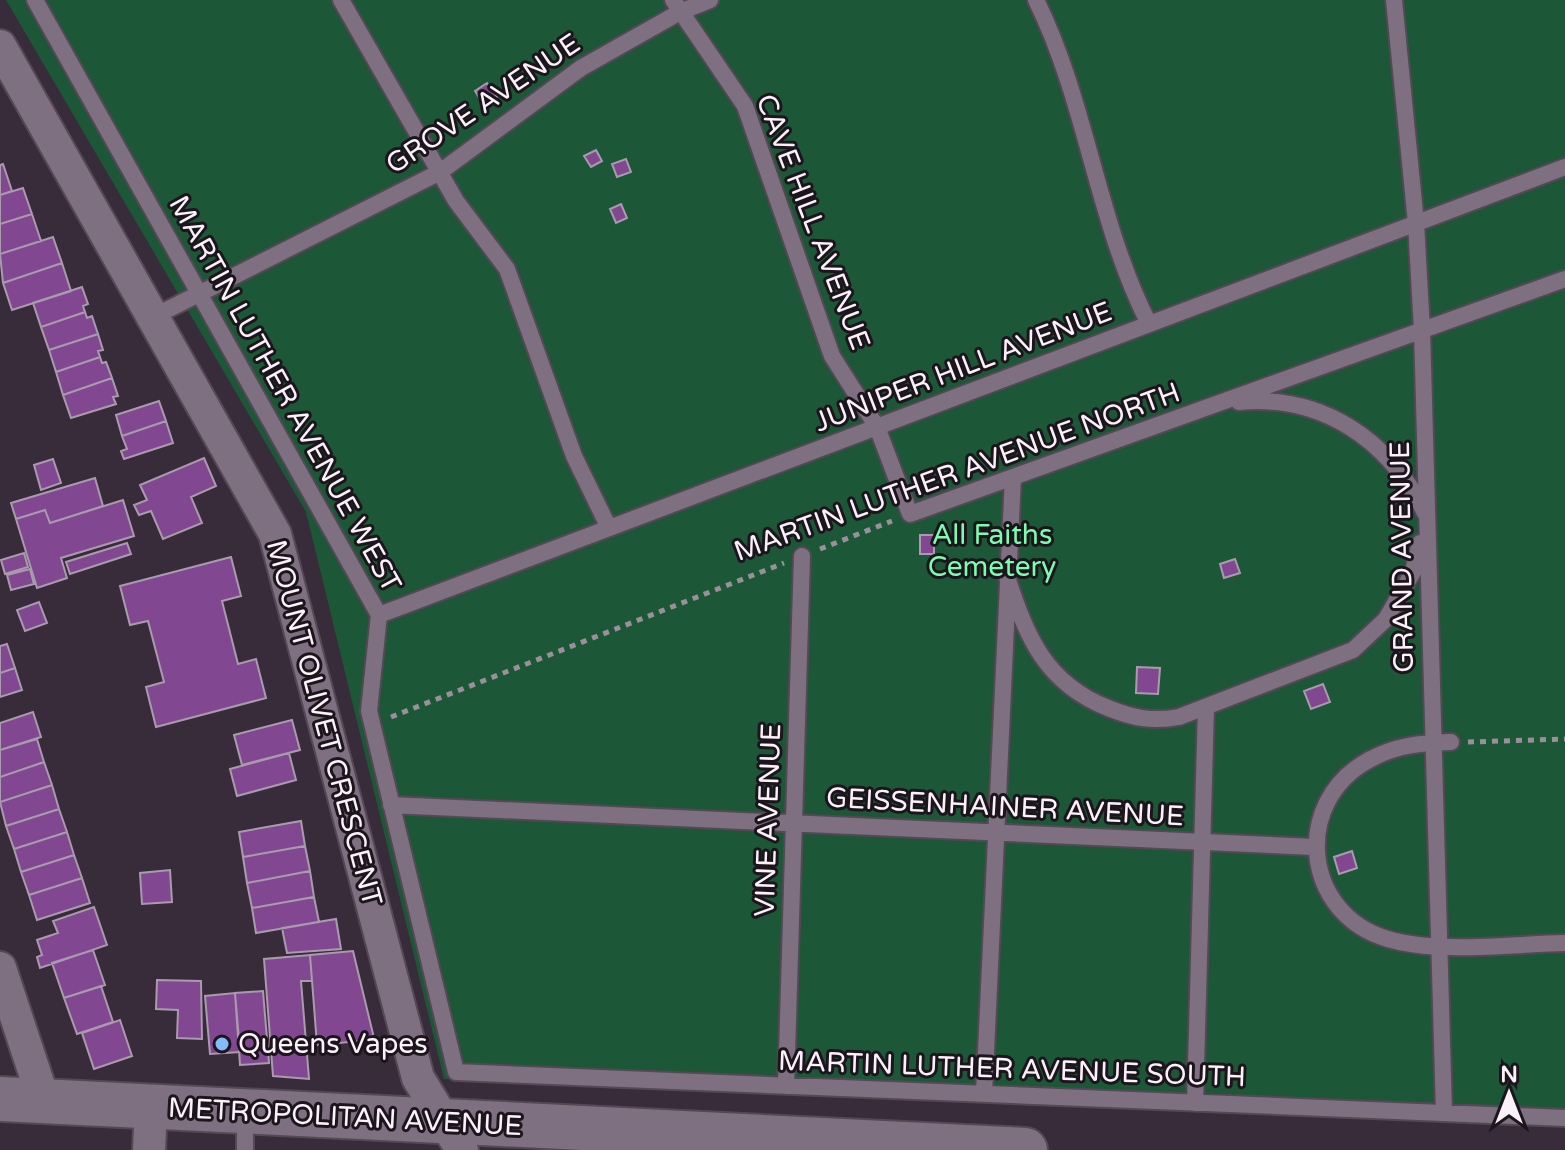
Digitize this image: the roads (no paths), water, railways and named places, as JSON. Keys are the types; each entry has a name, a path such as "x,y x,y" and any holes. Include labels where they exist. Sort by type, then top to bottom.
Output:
{"main road":[{"name":"METROPOLITAN AVENUE","path":"0,1099 151,1107 245,1130 1025,1150"}],"street":[{"name":"MOUNT OLIVET CRESCENT","path":"0,46 11,85 153,317 275,534 418,1078 455,1136"},
{"path":"0,968 44,1101"},
{"path":"149,1150 151,1107"}],"lane":[{"name":"MARTIN LUTHER AVENUE WEST","path":"35,0 379,615 369,711 456,1072"},
{"path":"341,0 456,201 507,269 574,456 609,528"},
{"name":"GROVE AVENUE","path":"153,317 440,172 581,68 676,6 710,0"},
{"path":"1036,0 1056,40 1127,282 1149,324"},
{"name":"GRAND AVENUE","path":"1394,0 1416,223 1422,330 1444,1113"},
{"name":"CAVE HILL AVENUE","path":"676,6 745,106 832,356 877,427 910,514"},
{"name":"JUNIPER HILL AVENUE","path":"379,615 1565,167"},
{"name":"MARTIN LUTHER AVENUE NORTH","path":"910,514 1565,279"},
{"path":"1007,577 1032,643 1053,674 1087,699 1156,722 1206,707 1353,650 1386,619 1413,572 1427,516 1410,483 1374,443 1339,419 1298,404 1268,399 1217,404"},
{"path":"984,1094 1013,477"},
{"name":"VINE AVENUE","path":"786,1086 802,556"},
{"path":"1195,1103 1206,707"},
{"path":"1451,742 1408,744 1367,760 1341,781 1322,812 1314,847 1326,888 1347,918 1387,939 1439,945 1565,943"},
{"name":"GEISSENHAINER AVENUE","path":"391,805 1314,847"},
{"name":"MARTIN LUTHER AVENUE SOUTH","path":"456,1072 1565,1118"}],"place":[{"name":"Queens Vapes","path":"222,1044"}],"park label":[{"name":"All Faiths Cemetery","path":"992,551"}]}
